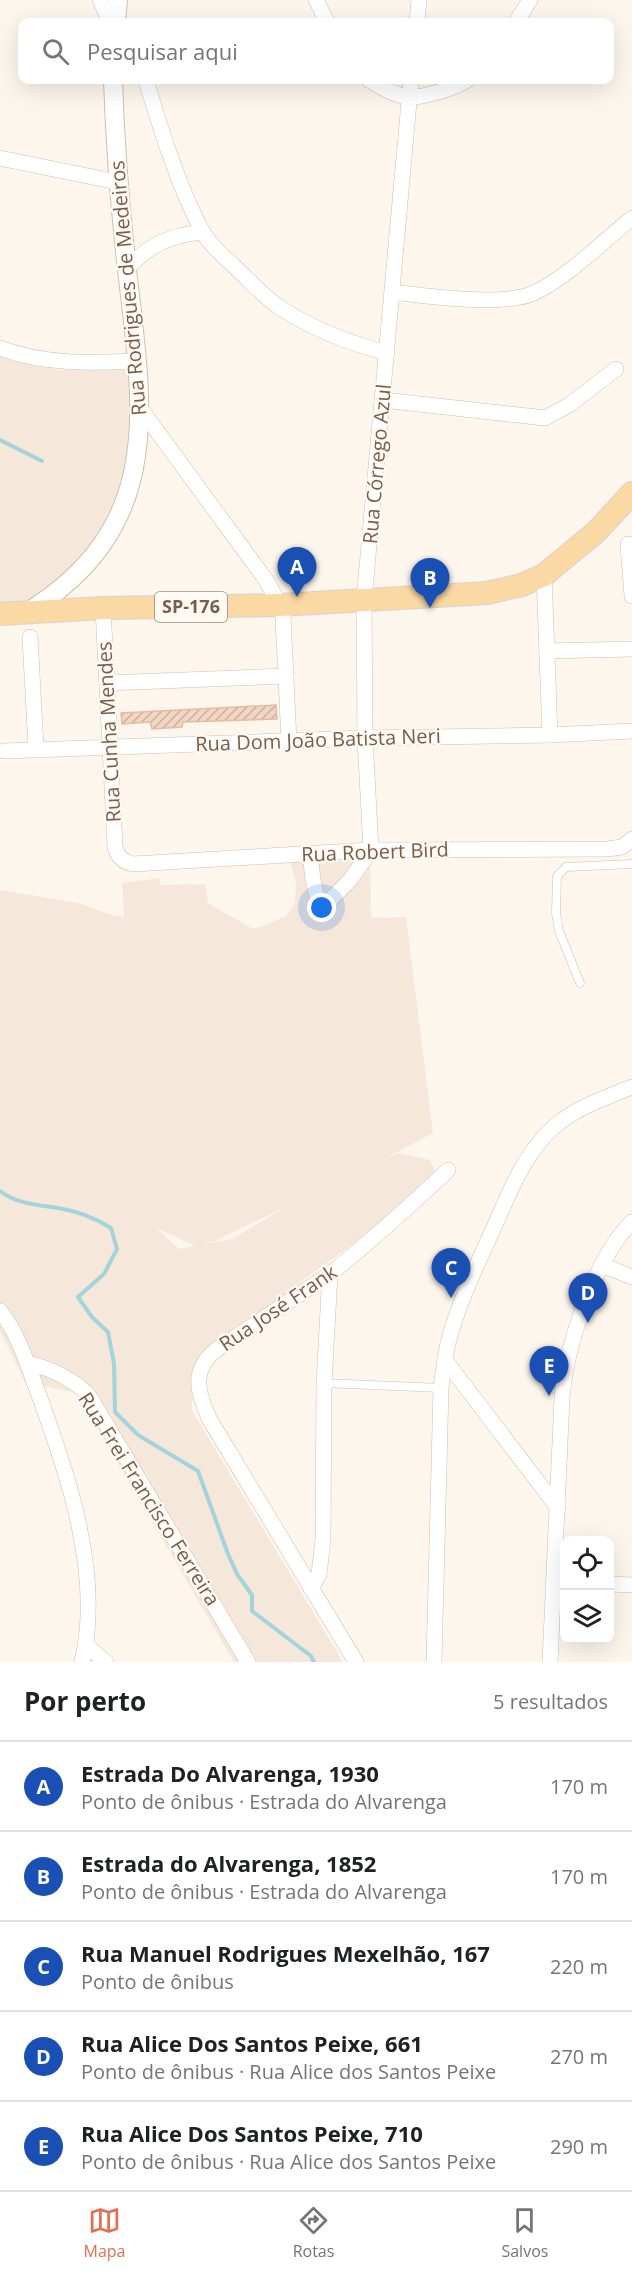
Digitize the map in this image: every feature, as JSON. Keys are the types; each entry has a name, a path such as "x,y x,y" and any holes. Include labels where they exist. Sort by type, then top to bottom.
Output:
{"main road":[{"name":"SP-176","path":"0,614 103,608 280,605 487,593 522,585 544,575 596,532 632,494"}],"street":[{"path":"100,0 117,15"},
{"path":"316,0 325,18"},
{"path":"417,18 419,0"},
{"path":"519,18 531,0"},
{"name":"Rua Rodrigues de Medeiros","path":"29,611 51,597 68,582 94,554 111,531 124,504 139,445 140,408 137,361 117,182 113,84"},
{"path":"147,84 163,134 202,232 219,252 277,306 313,327 359,346 387,353"},
{"path":"375,84 385,90 409,97 432,93 459,84"},
{"name":"Rua Córrego Azul","path":"371,850 364,738 364,600 411,84"},
{"path":"0,158 117,182"},
{"path":"393,292 479,299 515,298 533,293 561,276 632,218"},
{"path":"127,268 153,246 185,233 202,232"},
{"path":"0,348 34,358 64,362 137,361"},
{"path":"382,400 545,418 569,405 616,369"},
{"path":"140,408 266,580 280,605 283,617 290,741"},
{"path":"628,544 632,596"},
{"path":"544,575 550,735"},
{"name":"Rua Rodrigues de Medeiros","path":"61,610 60,599 68,582"},
{"name":"Rua Cunha Mendes","path":"103,608 115,846 119,856"},
{"path":"30,637 36,748"},
{"path":"547,651 632,649"},
{"path":"107,683 286,676"},
{"name":"Rua Dom João Batista Neri","path":"4,751 36,748 364,738 550,735 632,730"},
{"name":"Rua Robert Bird","path":"119,856 126,863 133,864 371,850 607,849 622,847 632,838"},
{"path":"310,853 320,910 350,880 371,850"},
{"path":"434,1662 441,1388 445,1360 463,1298 504,1205 538,1144 553,1127 571,1114 595,1101 632,1088"},
{"name":"Rua José Frank","path":"356,1662 210,1420 200,1398 198,1383 205,1360 216,1350 330,1274 405,1211 448,1170"},
{"path":"550,1662 560,1584 558,1508 563,1389 568,1357 589,1294 602,1265 624,1230 632,1222"},
{"path":"602,1265 632,1277"},
{"path":"311,1589 319,1574 323,1540 324,1383 330,1274"},
{"path":"0,1311 16,1337 27,1363 62,1461 74,1510 86,1569 86,1644 82,1662"},
{"path":"445,1360 558,1508"},
{"name":"Rua Frei Francisco Ferreira","path":"27,1363 57,1372 75,1382 88,1394 248,1662"},
{"path":"614,1584 632,1585"},
{"path":"86,1644 106,1662"}],"lane":[{"path":"579,983 559,931 556,913 556,876 566,867 632,864"},
{"path":"324,1383 441,1388"}],"shaded area":[{"path":"0,354 55,370 128,368 136,428 122,500 93,553 0,621"},
{"path":"370,858 371,918 406,917 433,1133 388,1157 399,1153 430,1160 436,1174 402,1208 201,1355 191,1409 343,1662 234,1662 77,1393 25,1382 0,1331 0,890 79,903 114,916 124,917 122,883 161,878 160,885 205,884 208,903 253,929 285,917 295,903 296,882 289,859","holes":["286,1207 232,1239 199,1245 215,1241","156,1228 195,1246 179,1249"]}],"building":[{"path":"276,705 277,719 183,722 182,727 152,729 150,722 122,724 121,713"}],"waterway":[{"path":"0,440 42,461"},
{"path":"0,1191 35,1205 79,1213 111,1228 117,1249 104,1274 78,1297 92,1317 108,1332 114,1364 115,1412 138,1435 198,1471 228,1554 237,1574 252,1595 252,1611 311,1656 314,1662"}],"place":[{"name":"Estrada Do Alvarenga, 1930","path":"297,597"},
{"name":"Estrada do Alvarenga, 1852","path":"430,608"},
{"name":"Rua Manuel Rodrigues Mexelhão, 167","path":"451,1298"},
{"name":"Rua Alice Dos Santos Peixe, 661","path":"588,1323"},
{"name":"Rua Alice Dos Santos Peixe, 710","path":"549,1396"}]}
